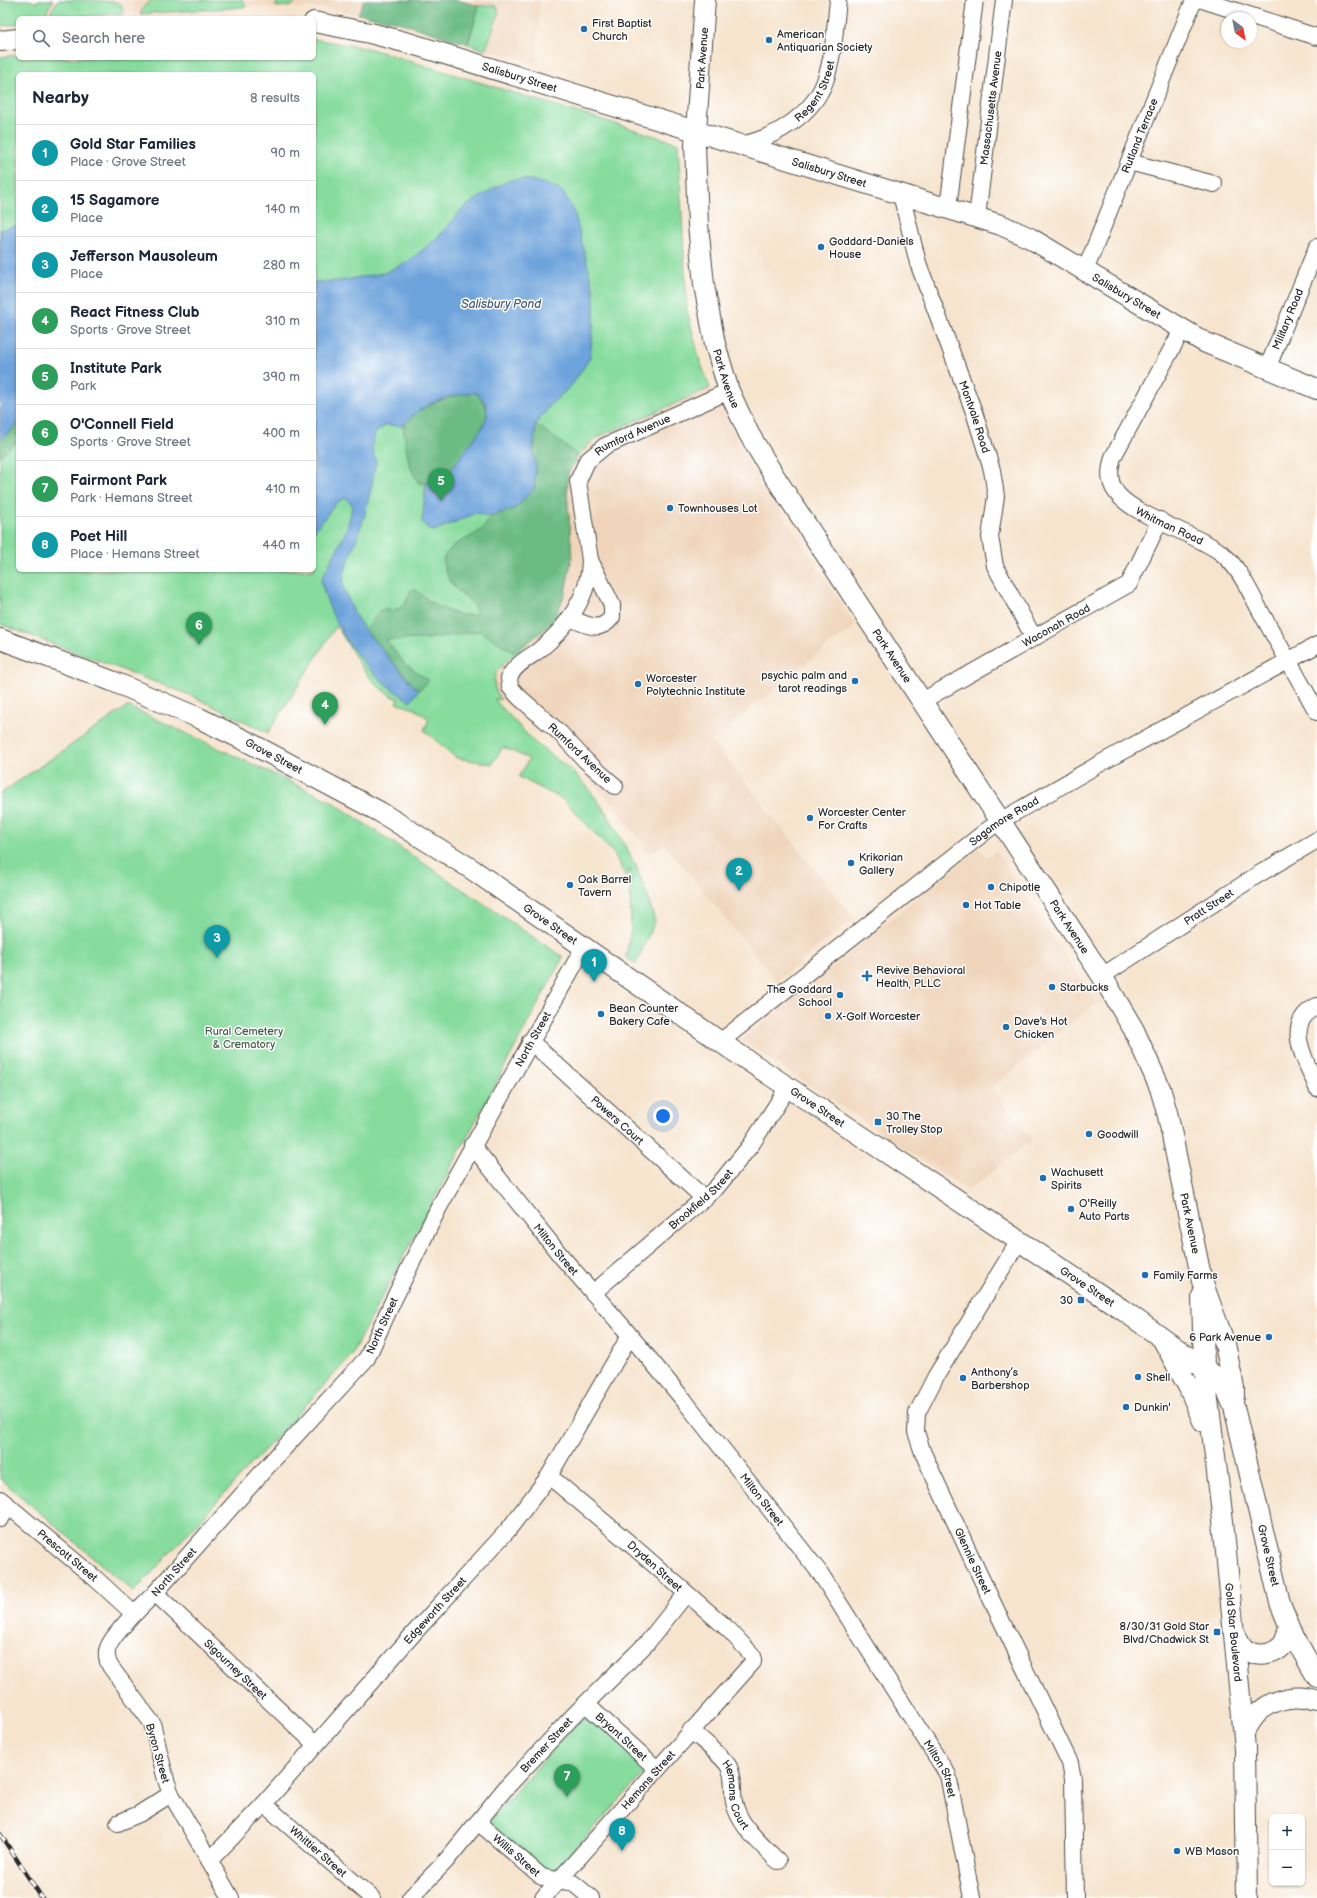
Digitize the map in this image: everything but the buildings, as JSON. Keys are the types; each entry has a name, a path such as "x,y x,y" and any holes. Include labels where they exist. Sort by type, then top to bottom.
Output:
{"main road":[{"name":"Park Avenue","path":"705,0 696,132 698,224 704,285 715,344 729,391 747,430 770,468 1102,976 1137,1034 1160,1088 1168,1116 1202,1281 1225,1344 1234,1388 1234,1407"},
{"name":"Salisbury Street","path":"316,22 351,28 398,40 696,132 977,216 1018,232 1182,330 1224,352 1317,389"},
{"path":"0,41 16,39"},
{"name":"Grove Street","path":"0,639 149,696 248,742 362,802 410,830 470,868 720,1042 1120,1308 1163,1340 1204,1367 1223,1384 1234,1407 1274,1580 1289,1626 1317,1677"},
{"name":"Park Avenue","path":"1202,1281 1204,1367"},
{"name":"Grove Street","path":"1163,1340 1196,1402 1207,1433 1218,1479"},
{"name":"Gold Star Boulevard","path":"1204,1367 1218,1479 1244,1732 1247,1898"},
{"path":"1234,1632 1246,1650 1258,1655 1265,1655 1272,1652 1284,1643 1289,1626"},
{"path":"1244,1732 1254,1717 1268,1705 1297,1697 1317,1701"}],"street":[{"name":"Regent Street","path":"740,145 759,140 790,124 805,110 820,90 829,71 838,0"},
{"path":"948,208 975,0"},
{"name":"Massachusetts Avenue","path":"977,216 1004,0"},
{"name":"Rutland Terrace","path":"1085,272 1194,0"},
{"path":"1202,0 1317,37"},
{"path":"1129,162 1214,184"},
{"name":"Montvale Road","path":"901,194 918,263 974,412 992,470 996,496 990,537 995,566 1034,638"},
{"name":"Military Road","path":"1267,369 1317,247"},
{"name":"Whitman Road","path":"1182,330 1113,457 1109,472 1112,485 1122,499 1133,507 1212,546 1226,556 1242,578 1317,712"},
{"name":"Rumford Avenue","path":"615,786 586,761 560,733 519,697 509,684 508,678 514,670 548,643 570,618 589,579 590,560 578,488 580,474 587,461 605,446 729,391"},
{"name":"Waconah Road","path":"922,701 1128,584 1160,520"},
{"name":"Rumford Avenue","path":"570,618 594,628 604,625 612,618 612,604 590,560"},
{"name":"Sagamore Road","path":"720,1042 1000,821 1101,763 1317,645"},
{"name":"Pratt Street","path":"1102,976 1259,874 1317,840"},
{"name":"North Street","path":"107,1652 112,1641 134,1614 155,1593 274,1458 367,1358 436,1214 472,1145 584,946"},
{"path":"1317,1006 1302,1017 1297,1034 1317,1088"},
{"name":"Powers Court","path":"530,1042 705,1199"},
{"name":"Brookfield Street","path":"593,1293 705,1199 738,1162 788,1087"},
{"name":"Milton Street","path":"472,1145 517,1203 622,1326 629,1337 686,1404 820,1573 929,1742 948,1775 972,1898"},
{"name":"Glennie Street","path":"1019,1241 944,1360 917,1413 916,1432 923,1453 979,1574 1070,1764 1073,1779 1075,1898"},
{"name":"Edgeworth Street","path":"210,1860 264,1804 508,1530 549,1476 629,1337"},
{"name":"Dryden Street","path":"549,1476 628,1542 729,1630 753,1656 753,1662"},
{"name":"Prescott Street","path":"3,1509 134,1614"},
{"name":"Sigourney Street","path":"155,1593 316,1744"},
{"name":"Bremer Street","path":"410,1898 445,1862 504,1790 647,1643 686,1594"},
{"name":"Byron Street","path":"107,1652 107,1660 110,1666 152,1723 166,1780 171,1794 231,1898"},
{"name":"Hemans Street","path":"542,1898 753,1662"},
{"name":"Bryant Street","path":"586,1704 656,1769"},
{"name":"Hemans Court","path":"691,1730 728,1765 733,1777 733,1794 736,1809 751,1833 778,1861"},
{"path":"118,1823 139,1814 171,1794"},
{"name":"Whittier Street","path":"264,1804 372,1898"},
{"name":"Willis Street","path":"478,1822 542,1877 573,1883 590,1898"}],"shaded area":[{"path":"0,0 540,0 536,64 398,22 323,8 246,7 108,16 16,16"},
{"name":"Worcester Polytechnic Institute","path":"710,388 752,468 856,626 808,661 712,741 854,918 777,981 664,844 650,854 624,821 617,808 542,729 500,700 495,688 494,680 496,672 515,653 555,619 561,607 570,574 572,557 567,492 568,472 578,455 596,438"},
{"path":"979,848 985,856 990,856 996,850 1096,1003 991,1088 1032,1140 968,1191 742,1040"}],"green space":[{"path":"0,0 30,0 36,3 38,0 53,0 44,16 16,16 16,24 0,26"},
{"path":"58,0 114,2 119,3 123,10 123,14 48,16"},
{"path":"152,0 243,0 246,7 140,14 145,5"},
{"path":"277,0 296,1 292,6 276,7"},
{"path":"364,0 457,0 479,6 468,44 398,22 358,14"},
{"path":"493,5 497,7 499,13 485,50 468,44 479,6"},
{"path":"316,39 371,49 678,143 687,310 700,361 710,388 596,438 578,455 568,473 567,492 572,557 565,592 555,619 515,653 496,672 494,680 495,688 500,700 494,699 535,743 570,769 586,785 608,815 636,866 655,921 636,964 626,957 631,928 630,869 626,877 614,854 564,800 519,777 529,759 503,747 492,764 456,758 424,730 429,719 415,709 396,703 398,699 387,693 369,677 336,626 268,733 190,695 0,624 0,57 16,55 16,60 316,60"},
{"path":"463,393 477,393 484,403 487,415 482,429 463,456 445,476 440,480 426,484 419,483 409,463 403,426 409,419 422,409 438,401"},
{"path":"536,424 578,455 568,473 567,492 572,557 565,592 555,619 515,653 480,631 426,639 386,640 404,663 429,681 419,690 365,631 380,610 393,610 401,608 406,602 411,590 415,589 432,603 445,610 467,615 477,614 474,605 456,589 449,578 443,562 444,558 453,546 481,530 489,517 515,508 536,466 533,452"},
{"path":"16,426 16,443 0,456 0,440"},
{"name":"Rural Cemetery & Crematory","path":"128,706 331,801 563,957 350,1357 134,1592 0,1479 0,794"},
{"path":"591,1718 626,1747 646,1771 550,1876 487,1823 578,1722"}],"water":[{"name":"Salisbury Pond","path":"526,179 545,184 562,191 574,211 594,291 594,318 590,358 572,385 551,404 536,424 533,452 536,466 534,489 515,508 489,517 476,513 434,531 428,529 422,521 426,484 445,477 482,428 487,416 486,404 477,393 456,395 446,398 426,406 403,426 386,425 375,433 372,449 376,461 372,484 364,518 344,573 343,587 355,615 365,630 411,683 419,690 410,701 379,678 353,650 333,616 321,580 344,535 348,525 352,505 346,498 337,502 316,528 316,282 338,281 384,273 409,261 439,236 463,208 510,180"},
{"path":"16,226 16,426 0,440 0,230"}],"railway":[{"path":"0,1834 42,1898"}],"place":[{"name":"First Baptist Church","path":"584,29"},
{"name":"American Antiquarian Society","path":"769,40"},
{"name":"Goddard-Daniels House","path":"821,247"},
{"name":"Institute Park","path":"441,501"},
{"name":"Townhouses Lot","path":"670,508"},
{"name":"O'Connell Field","path":"199,645"},
{"name":"psychic palm and tarot readings","path":"855,681"},
{"name":"Worcester Polytechnic Institute","path":"638,684"},
{"name":"React Fitness Club","path":"325,725"},
{"name":"Worcester Center For Crafts","path":"810,818"},
{"name":"Krikorian Gallery","path":"851,863"},
{"name":"Oak Barrel Tavern","path":"570,885"},
{"name":"Chipotle","path":"991,887"},
{"name":"15 Sagamore","path":"739,891"},
{"name":"Hot Table","path":"966,905"},
{"name":"Jefferson Mausoleum","path":"217,958"},
{"name":"Revive Behavioral Health, PLLC","path":"867,976"},
{"name":"Gold Star Families","path":"594,982"},
{"name":"Starbucks","path":"1052,987"},
{"name":"The Goddard School","path":"840,995"},
{"name":"Bean Counter Bakery Cafe","path":"601,1014"},
{"name":"X-Golf Worcester","path":"828,1016"},
{"name":"Dave's Hot Chicken","path":"1006,1027"},
{"name":"30 The Trolley Stop","path":"878,1122"},
{"name":"Goodwill","path":"1089,1134"},
{"name":"Wachusett Spirits","path":"1043,1178"},
{"name":"O'Reilly Auto Parts","path":"1071,1209"},
{"name":"Family Farms","path":"1145,1275"},
{"name":"30","path":"1081,1300"},
{"name":"6 Park Avenue","path":"1269,1337"},
{"name":"Shell","path":"1138,1377"},
{"name":"Anthony’s Barbershop","path":"963,1378"},
{"name":"Dunkin'","path":"1126,1407"},
{"name":"8/30/31 Gold Star Blvd/Chadwick St","path":"1217,1632"},
{"name":"Fairmont Park","path":"567,1797"},
{"name":"Poet Hill","path":"622,1851"},
{"name":"WB Mason","path":"1177,1851"}]}
